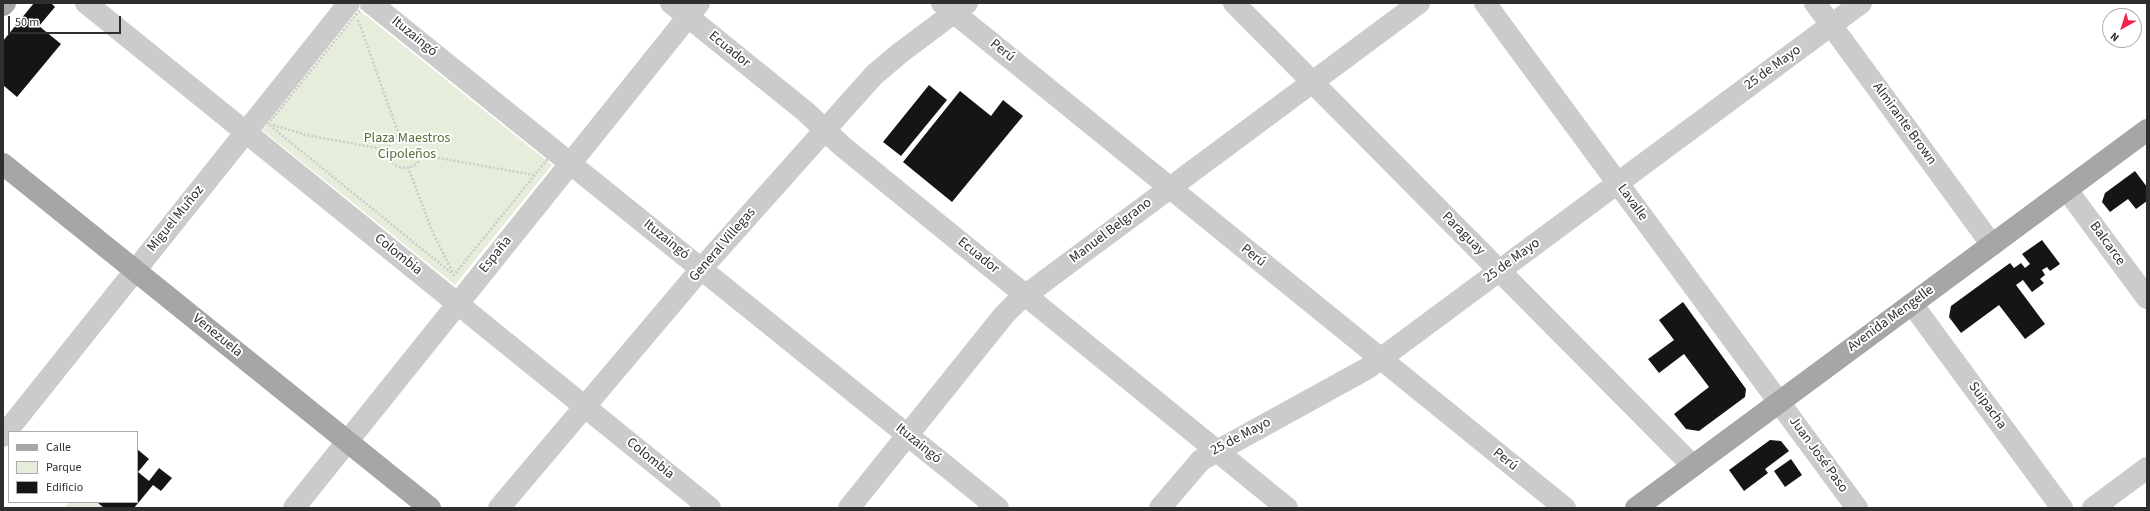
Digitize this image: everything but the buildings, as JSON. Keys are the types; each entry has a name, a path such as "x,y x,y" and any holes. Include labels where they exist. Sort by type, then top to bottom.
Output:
{"main road":[{"name":"Avenida Mengelle","path":"1636,508 2147,130"},
{"name":"Venezuela","path":"3,164 430,508"}],"street":[{"name":"Colombia","path":"86,3 710,508"},
{"name":"Ecuador","path":"670,3 694,10 825,130 1287,508"},
{"name":"Paraguay","path":"1234,3 1693,466"},
{"name":"Manuel Belgrano","path":"849,508 1004,315 1025,295 1418,3"},
{"name":"Lavalle","path":"1485,3 1779,402"},
{"name":"Almirante Brown","path":"1815,3 1992,244"},
{"name":"25 de Mayo","path":"1160,508 1195,465 1216,450 1342,384 1380,358 1861,3"},
{"name":"General Villegas","path":"499,508 701,269 882,67 954,6"},
{"name":"Perú","path":"954,6 1170,188 1565,508"},
{"name":"Miguel Muñoz","path":"3,436 246,132 359,7"},
{"name":"Ituzaingó","path":"359,7 570,163 998,508"},
{"name":"España","path":"294,508 457,303 694,10"},
{"name":"Balcarce","path":"2067,190 2147,298"},
{"name":"Suipacha","path":"1912,304 2062,508"},
{"name":"Juan José Paso","path":"1779,402 1857,508"},
{"path":"2093,508 2147,468"}],"path":[{"path":"359,7 363,6 550,156 454,275"},
{"path":"268,124 359,7"},
{"path":"359,7 399,135"},
{"path":"268,124 306,135 388,150"},
{"path":"268,124 454,275"},
{"path":"407,134 417,139 422,149 422,155 416,164 408,168 394,164 390,160 388,150 392,139 399,135 407,134"},
{"path":"422,155 534,175"},
{"path":"408,168 430,225 454,275"}],"green space":[{"name":"Plaza Maestros Cipoleños","path":"359,10 552,165 455,285 262,130"},
{"path":"68,503 98,503 104,508 64,508"}]}
